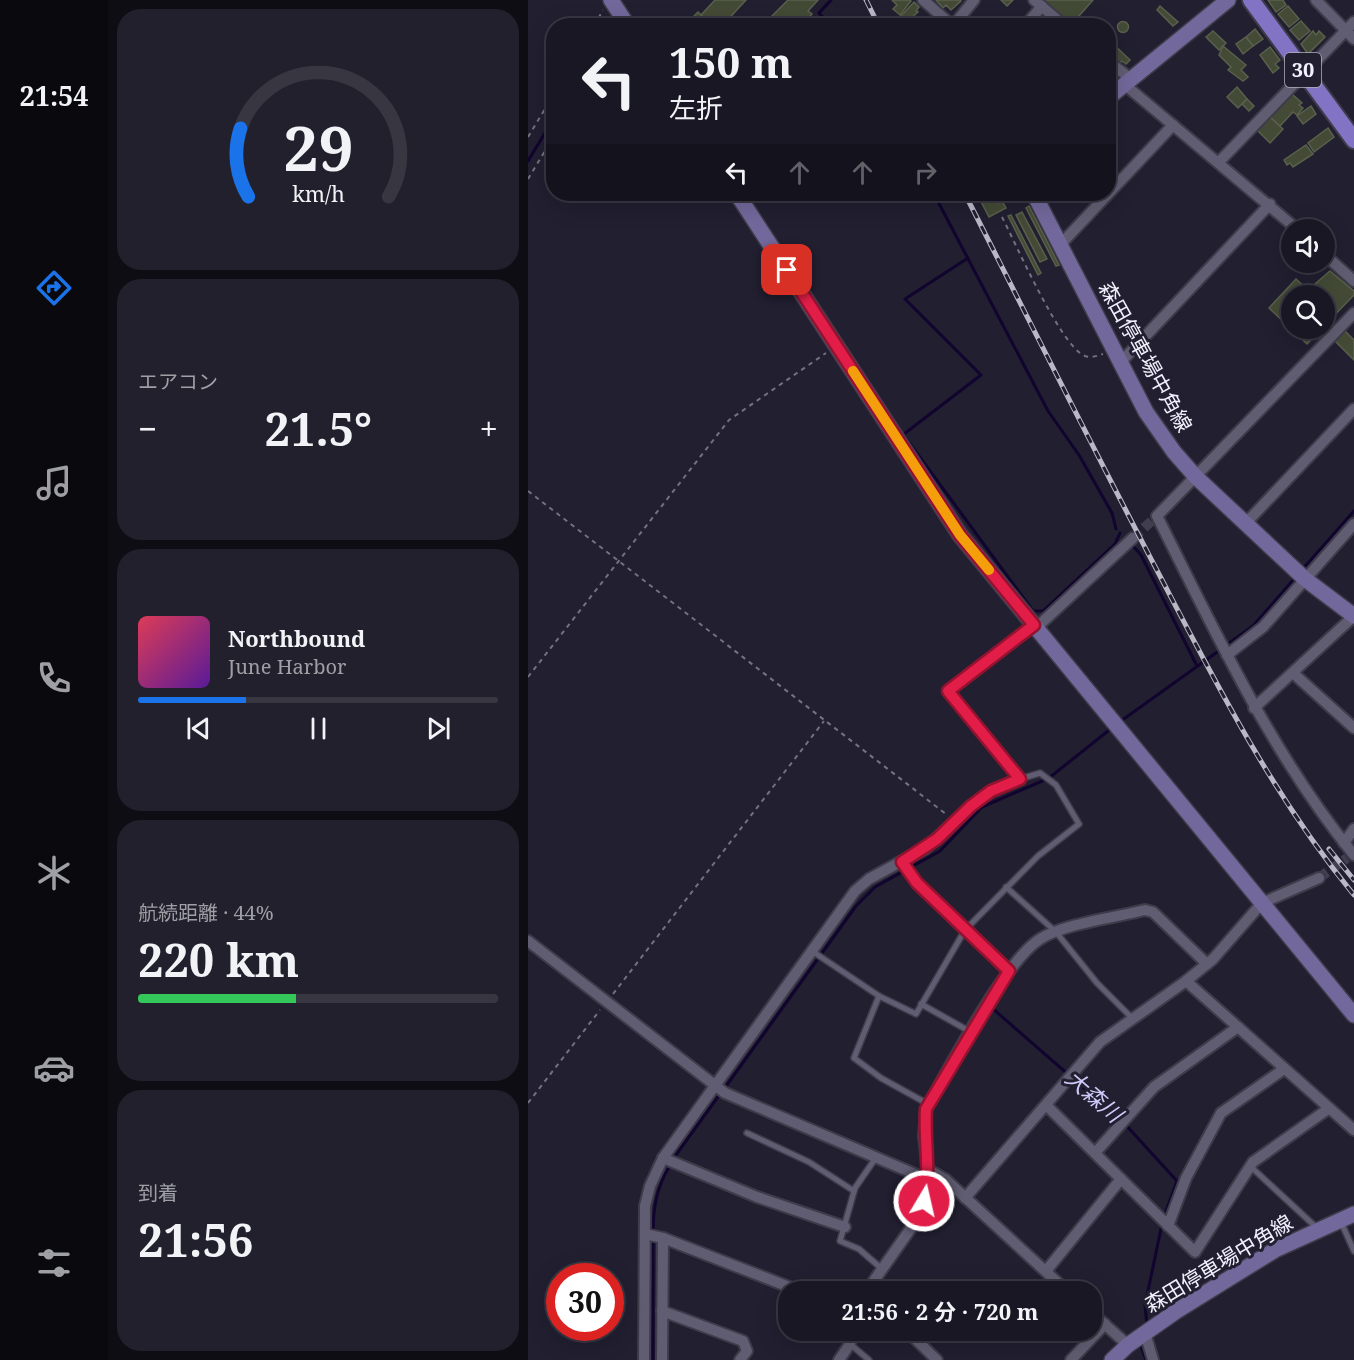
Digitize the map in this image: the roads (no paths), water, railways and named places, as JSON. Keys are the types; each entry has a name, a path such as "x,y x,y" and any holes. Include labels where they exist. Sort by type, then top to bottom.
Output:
{"main road":[{"name":"30","path":"1251,0 1354,140"}],"street":[{"path":"923,0 944,18"},
{"path":"959,18 974,0"},
{"path":"1116,91 1228,0"},
{"path":"1316,0 1354,39"},
{"path":"1030,18 1038,3 1056,18"},
{"path":"608,4 621,18"},
{"path":"1219,162 1354,22"},
{"path":"1116,70 1173,125 1286,219"},
{"path":"1116,185 1173,125"},
{"path":"743,201 960,535 1354,1015"},
{"name":"森田停車場中角線","path":"1038,201 1156,428 1196,477 1245,524 1300,575 1354,616"},
{"path":"1060,244 1101,201"},
{"path":"1121,362 1270,204"},
{"path":"1335,264 1354,281"},
{"path":"1351,856 1296,776 1254,708 1157,516 1354,313"},
{"path":"1245,524 1354,409"},
{"path":"1227,656 1263,627 1300,575 1354,524"},
{"path":"662,1360 662,1311 654,1236 645,1206 650,1186 720,1089 855,891 869,879 904,864 931,844 971,806 991,791 1020,779 948,691 1035,626 1133,538"},
{"path":"1254,708 1354,616"},
{"path":"1293,673 1354,728"},
{"path":"1344,843 1354,829"},
{"path":"965,1198 1100,1042 1207,964 1262,903 1319,878"},
{"path":"874,1281 916,1221 929,1175 924,1136 928,1104 1009,971 1039,939 1056,932 1145,910 1152,912 1207,964"},
{"path":"528,940 720,1089 875,1159 945,1179 1056,1281"},
{"path":"1186,981 1354,1130"},
{"path":"1095,1153 1154,1087 1238,1028"},
{"path":"1165,1222 1221,1113 1284,1069"},
{"path":"1046,1105 1195,1252 1250,1166 1328,1109"},
{"path":"668,1161 757,1197 844,1227"},
{"path":"1046,1271 1121,1179"},
{"name":"森田停車場中角線","path":"1112,1360 1144,1333 1275,1250 1354,1214"},
{"path":"654,1236 778,1283"},
{"path":"645,1360 654,1236"},
{"path":"662,1311 742,1341 747,1351 740,1360"},
{"path":"1102,1321 1128,1345"},
{"path":"1071,1360 1105,1324"},
{"path":"1144,1333 1154,1360"},
{"path":"839,1360 851,1341"},
{"path":"917,1341 937,1360"}],"lane":[{"path":"815,952 879,996 916,1014 965,930 1038,856 1079,824 1051,780 1045,775 1040,773 1020,779"},
{"path":"904,864 965,930 1009,971"},
{"path":"1006,887 1056,932 1097,983 1132,1018"},
{"path":"879,996 854,1058 880,1078 928,1104"},
{"path":"921,1004 971,1032"},
{"path":"747,1133 809,1162 855,1191"},
{"path":"875,1159 855,1191 840,1241 859,1249 882,1269"},
{"path":"1250,1166 1320,1230"},
{"path":"1340,1221 1354,1251"},
{"path":"850,1344 869,1360"}],"waterway":[{"path":"823,18 819,13 831,0"},
{"path":"528,161 546,131"},
{"path":"938,201 1048,411 1079,455 1112,513 1116,529"},
{"path":"968,258 905,299 981,375 904,434 905,437 1033,611 1043,611 1115,544 1120,533"},
{"path":"1302,570 1354,511"},
{"path":"1134,547 1141,555 1196,664"},
{"path":"1225,646 1253,626 1295,578"},
{"path":"1121,721 1220,650"},
{"path":"724,1089 856,906 875,887 940,851 982,807 1049,778 1113,727"},
{"name":"大森川","path":"956,1065 992,1008 1124,1123 1177,1181 1164,1217"},
{"path":"673,1159 720,1094"},
{"path":"653,1233 657,1198 670,1165"},
{"name":"大森川","path":"1147,1325 1145,1305 1162,1224"},
{"path":"653,1239 653,1360"},
{"name":"大森川","path":"1141,1346 1146,1360"}],"tunnel":[{"path":"1133,538 1157,516"},
{"path":"1319,878 1347,858"}],"railway":[{"path":"866,0 875,18"},
{"path":"969,201 1111,482 1226,701 1298,820 1354,895"},
{"path":"1329,849 1354,880"}]}
